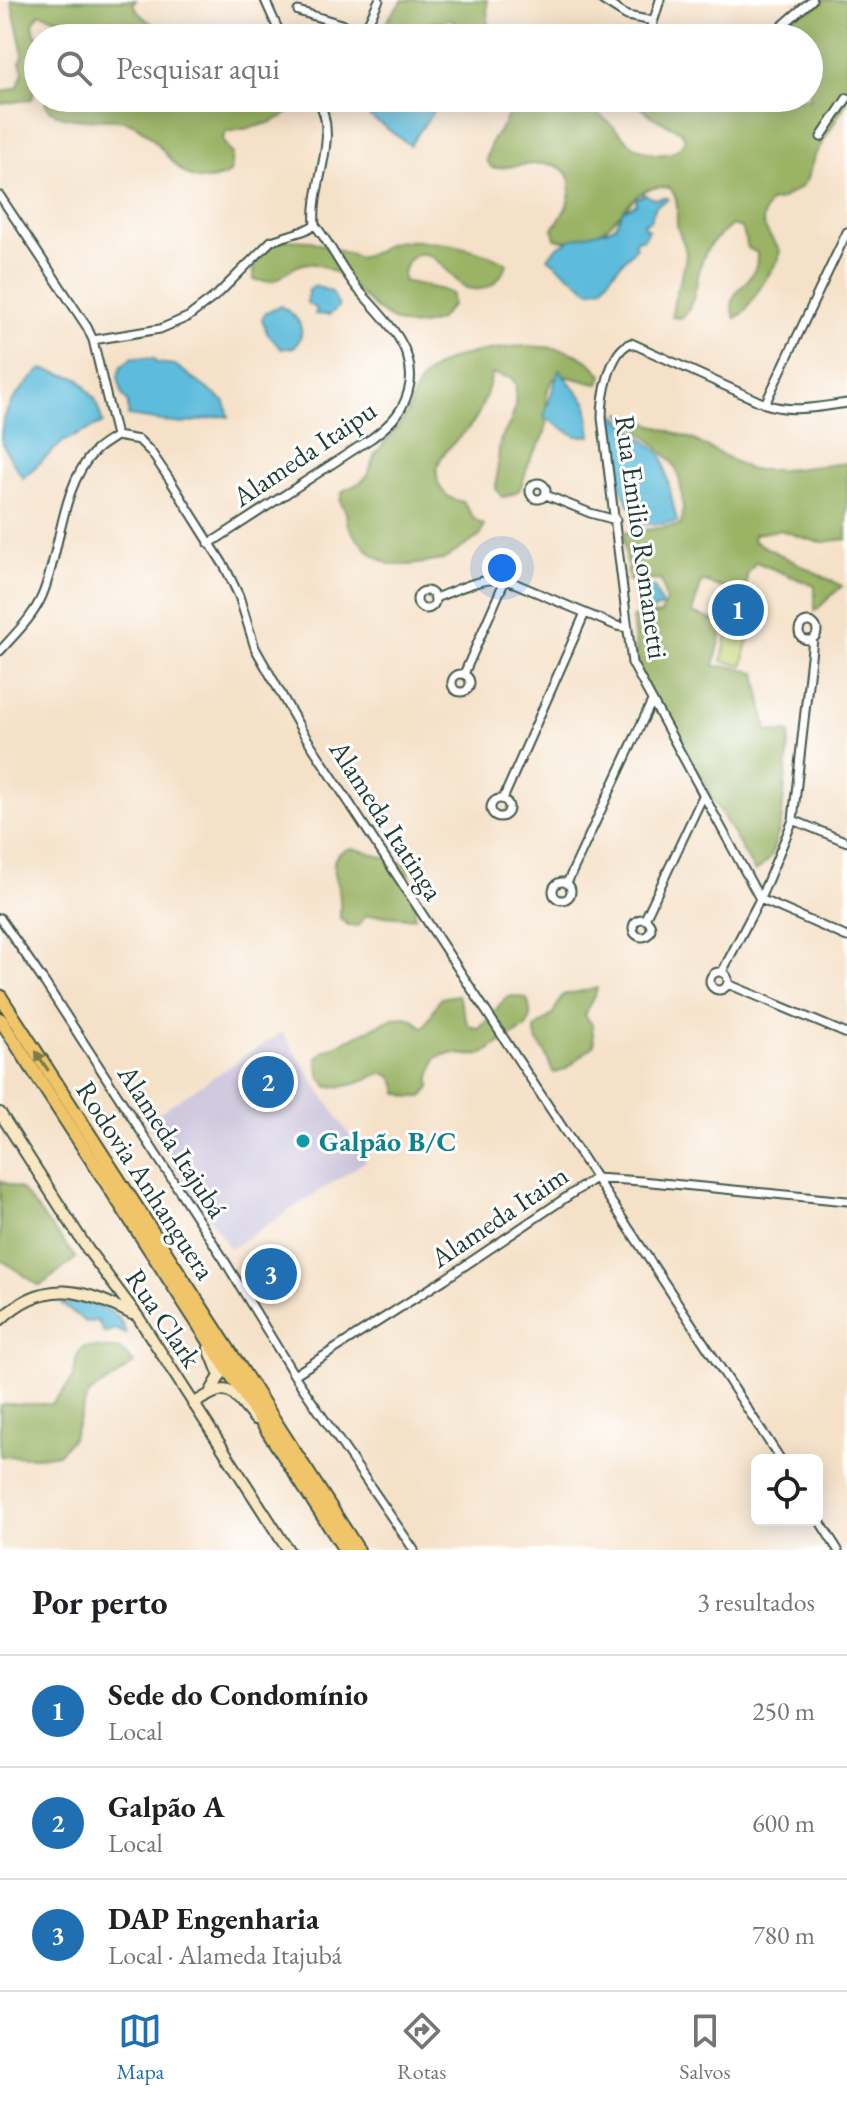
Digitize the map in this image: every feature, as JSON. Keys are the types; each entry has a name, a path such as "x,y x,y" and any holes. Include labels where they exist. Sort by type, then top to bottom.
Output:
{"highway":[{"name":"Rodovia Anhanguera","path":"0,996 358,1550"},
{"name":"Rodovia Anhanguera","path":"0,1019 345,1550"}],"main road":[{"name":"Rua Clark","path":"0,1113 88,1250 138,1317 288,1550"},
{"path":"0,1320 26,1301 68,1291 93,1295 138,1317"},
{"path":"203,1331 220,1376 207,1395"},
{"path":"193,1404 220,1390 230,1392 274,1440"}],"street":[{"path":"265,0 275,24"},
{"path":"367,24 379,0"},
{"path":"602,0 627,16 653,21"},
{"path":"652,24 660,0"},
{"path":"784,24 812,0"},
{"path":"298,11 334,24"},
{"path":"821,137 847,100"},
{"path":"93,340 160,329 188,317 218,294 271,241 315,225 313,209 327,131 322,112"},
{"path":"0,196 87,327 93,340 116,436 95,451 76,480 41,597 29,618 0,651"},
{"name":"Alameda Itaipu","path":"209,544 379,433 400,413 407,398 411,368 403,346 355,285 315,225"},
{"path":"765,404 847,232"},
{"name":"Rua Emilio Romanetti","path":"760,899 632,663 602,418 603,394 623,346 635,344 780,409 847,403"},
{"name":"Alameda Itatinga","path":"116,436 130,437 144,444 170,480 225,567 239,596 255,648 302,731 777,1454"},
{"path":"546,495 616,520"},
{"path":"435,598 486,580 505,580 628,628"},
{"path":"464,674 505,580"},
{"path":"503,799 585,613"},
{"path":"722,972 760,899 793,820 813,639"},
{"path":"567,883 652,701"},
{"path":"645,919 703,796"},
{"path":"793,820 847,842"},
{"path":"760,899 847,937"},
{"name":"Alameda Itajubá","path":"0,918 223,1258 294,1375 414,1550"},
{"path":"722,972 727,975 728,984 721,990 715,989 711,984 712,976 722,972"},
{"path":"728,984 847,1034"},
{"name":"Alameda Itaim","path":"294,1375 458,1271 595,1178 847,1201"},
{"path":"823,1526 838,1550"}],"shaded area":[{"path":"282,1032 366,1161 230,1249 146,1121"}],"green space":[{"path":"11,0 136,0 133,4 141,15 154,24 70,23 40,13 33,24 24,24 24,100 0,104 0,93 18,87 23,71 20,63 23,54"},
{"path":"403,0 487,0 488,24 456,24 452,19 427,24 385,24"},
{"path":"822,0 847,0 847,101 814,157 801,187 780,200 770,202 766,209 764,227 780,250 778,260 744,313 735,318 732,309 735,295 753,273 757,262 757,253 748,248 742,228 732,225 711,244 701,264 688,310 682,318 672,317 686,255 678,228 676,201 670,188 648,189 598,232 573,240 559,240 555,239 553,229 566,209 570,192 569,177 565,172 554,165 545,164 492,168 486,160 492,140 509,112 594,112 632,145 650,153 664,154 676,150 685,139 681,131 646,112 823,112 823,24 785,24 795,15 814,9"},
{"path":"54,112 290,112 259,126 226,132 222,140 232,154 230,173 213,179 198,179 186,174 145,132 133,124 61,116"},
{"path":"280,240 311,241 360,258 388,244 431,242 466,248 507,264 491,286 473,289 463,286 428,255 416,255 405,268 403,281 452,294 452,305 438,321 410,326 382,314 342,277 318,265 301,265 273,281 254,280 260,256"},
{"path":"520,346 555,348 575,354 602,375 599,384 566,376 551,382 542,440 528,464 519,490 502,497 496,489 499,449 515,407 516,386 512,378 492,374 477,416 443,455 437,475 444,493 463,502 475,520 484,525 480,536 443,560 411,565 389,564 372,554 356,538 340,501 343,491 366,477 375,455 407,413 419,384 451,359"},
{"path":"620,413 692,439 750,470 847,463 847,539 814,541 780,530 754,534 753,541 842,586 815,611 815,586 756,562 747,574 746,590 732,591 702,581 692,613 724,624 714,666 756,673 767,731 790,733 781,824 770,859 755,872 638,669 632,617 661,614 666,601 661,580 629,581 623,533 681,525 683,502 672,462"},
{"path":"729,626 750,630 743,665 722,661"},
{"path":"352,848 408,864 415,917 365,916 359,926 348,925 340,918 334,864 338,854"},
{"path":"597,988 585,1016 592,1024 594,1045 570,1066 554,1073 537,1040 535,1028 552,1015 563,995"},
{"path":"458,995 468,1025 478,1029 511,996 527,999 530,1010 528,1024 483,1054 448,1054 436,1058 430,1088 422,1097 398,1093 395,1083 387,1074 341,1087 328,1087 322,1080 317,1058 325,1051 393,1018 410,1018 423,1028 441,998"},
{"path":"0,1181 21,1189 76,1258 40,1286 0,1259"},
{"path":"84,1347 120,1349 134,1363 87,1397 73,1437 58,1454 0,1456 0,1406 51,1404 71,1381 77,1358"}],"water":[{"path":"369,112 432,112 410,145 368,115"},
{"path":"643,194 655,199 668,199 656,206 650,221 644,223 648,229 643,240 638,239 634,243 636,247 603,287 590,291 548,258 570,240 615,226 623,210 636,204 636,198"},
{"path":"315,286 332,292 339,307 329,315 315,314 317,309 307,303 308,291"},
{"path":"280,306 296,318 301,329 299,341 294,347 281,349 267,333 262,319 266,312"},
{"path":"132,357 175,365 225,402 229,417 182,424 128,416 128,403 118,377 121,367"},
{"path":"42,369 78,378 95,399 103,423 64,441 23,478 3,445 2,429 14,400"},
{"path":"559,370 587,403 591,436 576,436 544,417"},
{"path":"608,409 662,455 677,522 642,524 633,512 616,470"},
{"path":"635,586 654,587 662,606 647,613 636,610"},
{"path":"82,1302 113,1313 126,1334 115,1329 104,1333 98,1321 86,1322 61,1304"}],"place":[{"name":"Sede do Condomínio","path":"738,610"},
{"name":"Galpão A","path":"268,1082"},
{"name":"Galpão B/C","path":"303,1141"},
{"name":"DAP Engenharia","path":"271,1274"}]}
